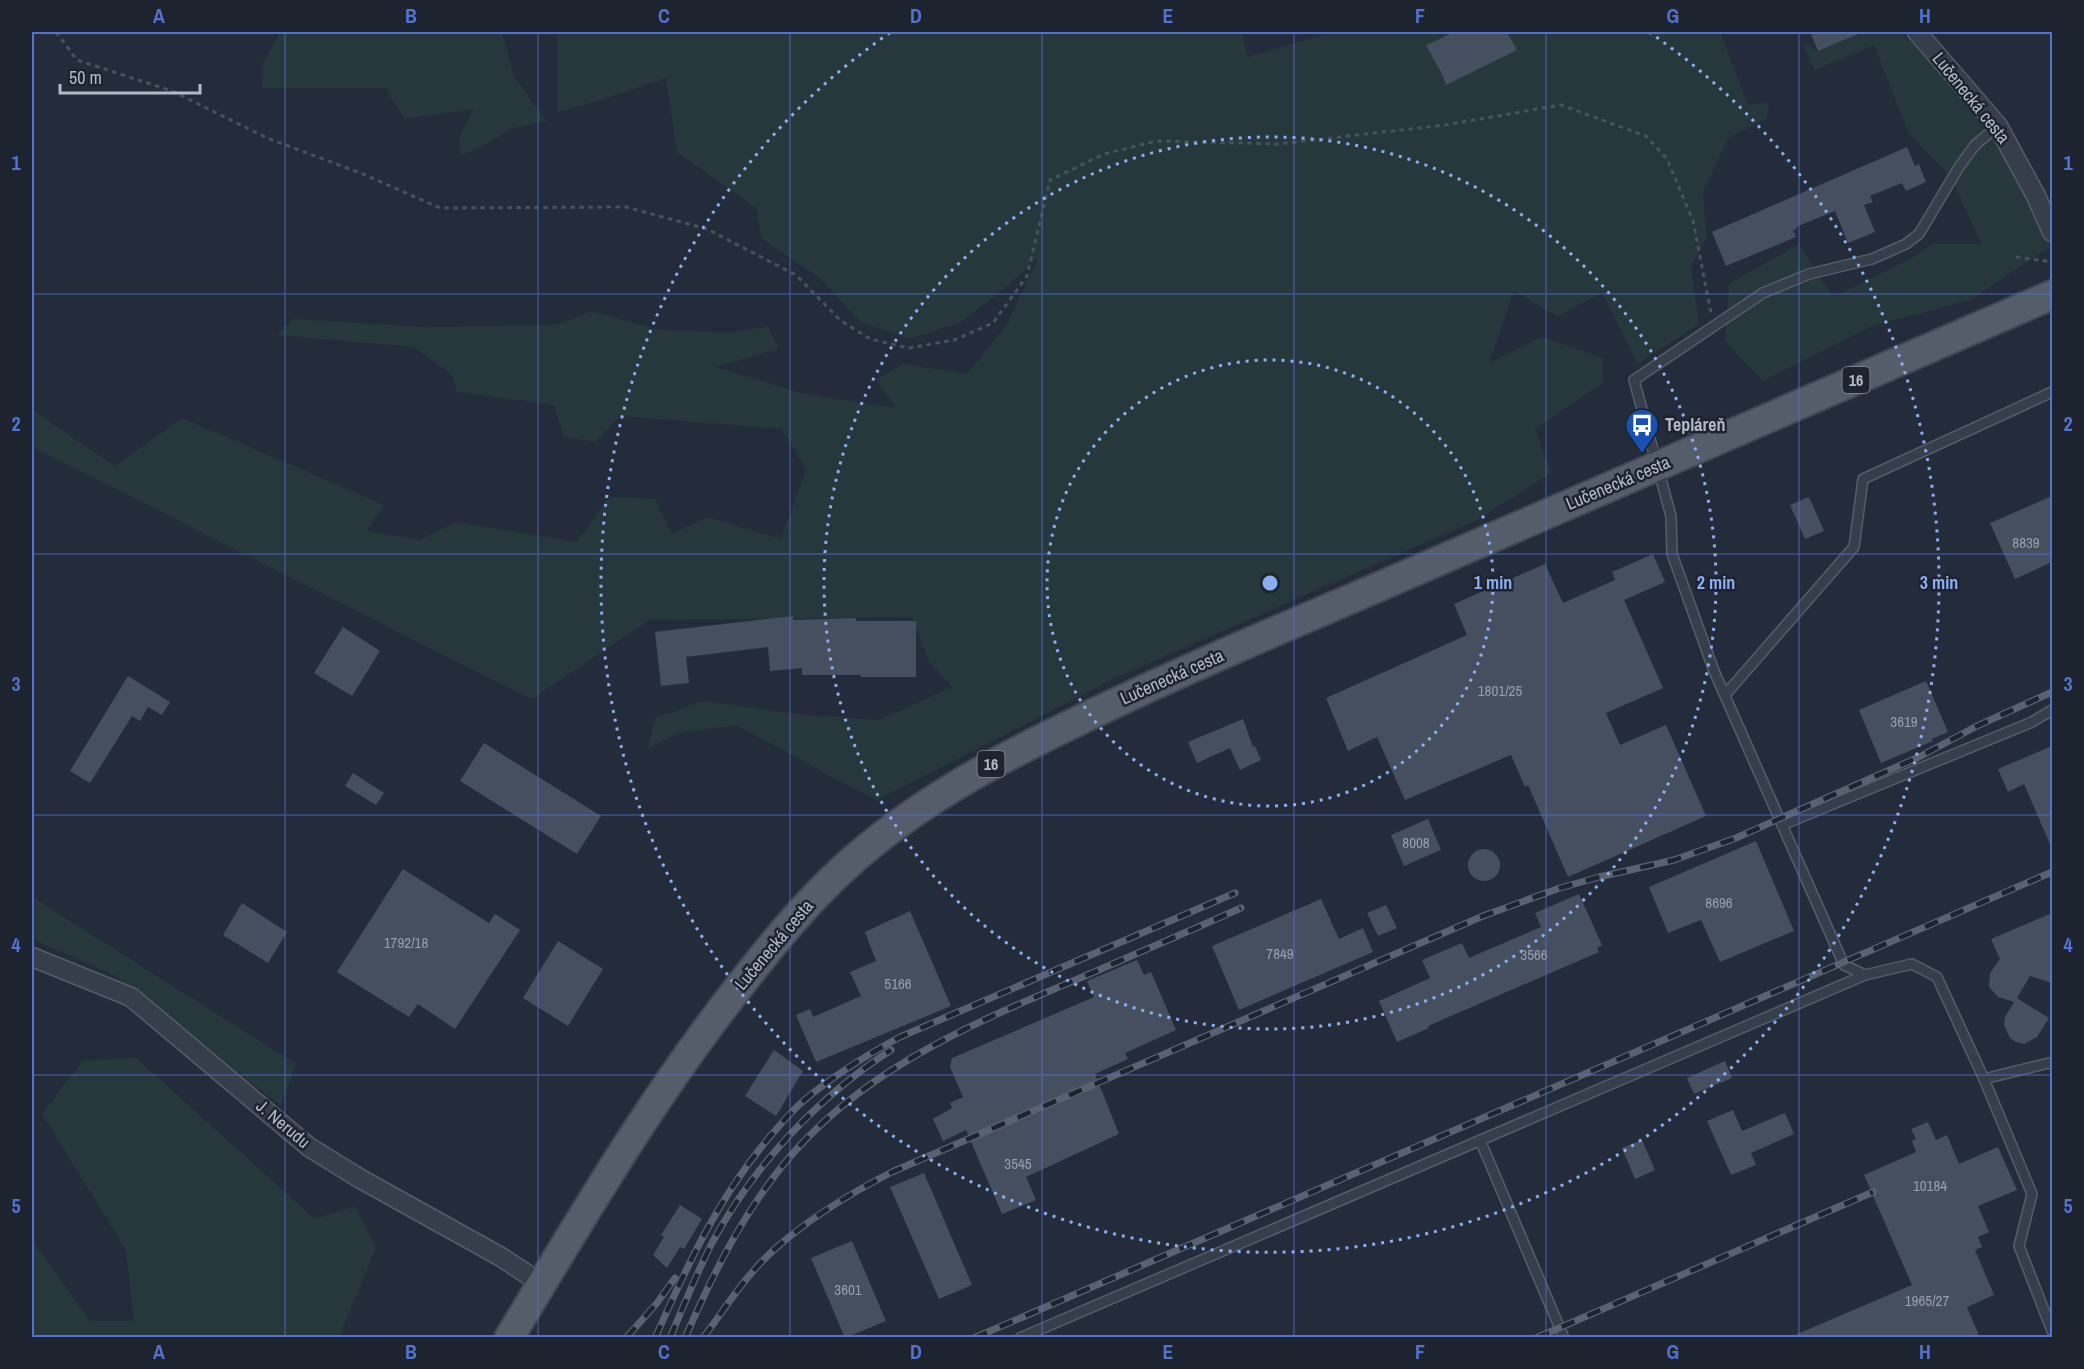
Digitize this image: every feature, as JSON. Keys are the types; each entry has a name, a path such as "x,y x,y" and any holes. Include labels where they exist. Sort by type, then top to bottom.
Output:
{"main road":[{"name":"Lučenecká cesta","path":"509,1338 653,1107 720,1011 785,928 818,892 878,838 914,811 964,779 1015,751 1121,700 2052,295"}],"street":[{"name":"Lučenecká cesta","path":"1917,32 1998,126 2036,196 2052,232"},
{"name":"J. Nerudu","path":"32,957 131,996 309,1147 359,1178 501,1257 542,1284"}],"lane":[{"path":"1865,975 1844,965 1725,695 1672,554 1671,516 1659,465 1634,380 1745,303 1779,285 1809,274 1872,259 1905,244 1919,234 1975,144 1998,126"},
{"path":"1725,695 1854,547 1863,479 2052,392"},
{"path":"1782,825 2032,722 2052,710"},
{"path":"1020,1338 1865,975 1912,964 1937,977 1984,1079 2032,1194 2019,1246 2052,1331"},
{"path":"1984,1079 2052,1064"},
{"path":"1480,1140 1564,1338"}],"path":[{"path":"57,32 77,60 172,91 267,138 363,174 440,208 626,207 707,229 796,275 840,320 870,339 909,348 954,340 993,323 1027,276 1050,180 1104,154 1155,141 1279,144 1445,126 1561,105 1646,136 1668,159 1693,221 1713,327"},
{"path":"2016,257 2052,262"}],"shaded area":[{"path":"274,32 502,32 514,77 546,121 509,129 487,144 461,156 459,139 474,109 405,119 385,88 262,88 263,62 279,35"},
{"path":"557,32 1242,32 1248,57 1334,32 1720,32 1748,105 1769,102 1767,118 1729,137 1703,192 1707,237 1691,266 1699,324 1637,364 1602,292 1558,317 1514,291 1489,363 1542,337 1603,358 1603,383 1535,429 1551,473 1477,520 1117,677 877,800 737,725 678,733 648,748 655,718 704,701 795,714 879,720 952,687 929,662 912,617 649,620 532,699 32,447 32,410 115,466 182,418 384,505 367,531 420,540 455,522 577,542 609,497 655,499 672,534 708,517 781,539 806,470 782,429 620,416 596,442 564,437 554,405 457,392 451,374 414,347 277,335 294,319 422,327 557,325 592,311 659,330 730,332 768,327 779,349 715,367 805,394 895,408 876,379 904,364 967,374 1007,325 1038,258 1005,288 961,322 911,339 860,322 821,279 762,239 756,208 677,152 666,78 557,112"},
{"path":"1849,32 1902,32 2002,144 2050,247 1970,300 1872,326 1763,381 1725,341 1729,284 1799,244 1833,297 1913,257 1933,244 1982,244 1950,176 1908,132 1874,45 1815,70 1801,40 1818,51 1851,37"},
{"path":"32,897 296,1064 281,1106 114,975 32,939"},
{"path":"136,1058 315,1219 355,1206 376,1248 339,1337 32,1337 32,1240 90,1321 134,1321 126,1250 42,1114 83,1060"}],"building":[{"path":"1455,32 1507,32 1517,50 1446,85 1426,45"},
{"path":"1810,32 1863,32 1818,51"},
{"path":"1907,147 1915,166 1919,164 1926,182 1906,191 1902,183 1870,196 1873,202 1864,205 1875,232 1848,243 1835,211 1796,227 1797,229 1793,230 1796,237 1726,266 1712,232"},
{"path":"2052,496 2052,562 2015,579 1990,523"},
{"path":"1809,497 1824,531 1805,539 1790,505"},
{"path":"1653,554 1665,582 1624,600 1663,688 1606,713 1620,745 1666,725 1706,816 1568,877 1528,785 1525,787 1511,755 1405,800 1377,737 1348,751 1326,698 1467,635 1454,604 1545,564 1563,603 1615,580 1612,572"},
{"path":"793,616 793,620 856,618 856,621 916,621 916,677 802,675 802,668 770,671 768,647 686,657 689,683 661,686 655,632"},
{"path":"343,627 380,651 352,696 314,673"},
{"path":"128,676 170,702 162,715 148,707 140,721 132,716 90,783 70,771"},
{"path":"1926,681 1948,732 1932,739 1933,741 1881,763 1859,710"},
{"path":"1243,719 1253,747 1255,746 1261,760 1240,770 1230,748 1197,763 1188,742"},
{"path":"484,743 601,816 577,854 460,781"},
{"path":"2052,746 2052,849 2024,784 2008,792 1998,769"},
{"path":"353,773 384,793 376,805 345,786"},
{"path":"1428,819 1441,850 1404,866 1391,835"},
{"path":"1756,841 1794,931 1720,962 1701,920 1668,933 1649,887"},
{"path":"1484,849 1496,853 1500,865 1496,877 1484,881 1472,877 1468,865 1472,853"},
{"path":"403,869 489,923 495,914 520,930 455,1029 418,1004 409,1017 337,972"},
{"path":"1579,894 1602,945 1597,948 1599,952 1428,1026 1429,1028 1397,1042 1379,1001 1430,978 1422,960 1462,943 1469,958 1541,927 1535,913"},
{"path":"1321,899 1339,939 1363,928 1373,952 1239,1010 1212,946"},
{"path":"242,903 287,932 268,963 223,935"},
{"path":"1386,905 1397,928 1378,936 1367,913"},
{"path":"910,911 951,1006 816,1062 796,1015 810,1009 813,1017 861,996 850,972 876,961 865,932"},
{"path":"2052,913 2052,983 2030,976 2017,998 2049,1018 2037,1037 2024,1044 2010,1038 2004,1025 2005,1017 2014,1002 1998,997 1989,987 1990,973 2000,959 1991,939"},
{"path":"558,941 603,969 568,1026 523,998"},
{"path":"1137,960 1144,975 1151,972 1176,1030 1125,1053 1128,1059 1095,1074 1119,1134 1026,1177 1036,1200 1002,1214 966,1130 943,1141 933,1119 952,1108 950,1103 963,1097 950,1067 952,1058 1094,997 1087,981"},
{"path":"774,1050 803,1071 776,1116 745,1096"},
{"path":"1725,1061 1732,1078 1694,1094 1687,1078"},
{"path":"1733,1110 1742,1131 1785,1113 1794,1134 1751,1153 1756,1165 1731,1175 1707,1121"},
{"path":"1928,1122 1936,1140 1947,1135 1959,1164 1998,1147 2017,1190 1978,1206 1989,1232 1978,1237 1982,1247 1975,1250 1994,1295 1967,1307 1980,1338 1788,1338 1912,1285 1864,1175 1916,1152 1912,1141 1916,1139 1911,1129"},
{"path":"1642,1140 1655,1170 1635,1179 1622,1148"},
{"path":"924,1173 972,1285 939,1299 890,1187"},
{"path":"680,1205 702,1219 684,1249 680,1247 667,1268 653,1255 664,1237 661,1235"},
{"path":"852,1241 886,1321 845,1338 811,1258"}],"railway":[{"path":"703,1338 746,1279 776,1248 832,1206 892,1172 1483,916 1560,888 1674,860 1736,838 1919,757 1977,726 2052,692"},
{"path":"974,1338 2052,872"},
{"path":"655,1338 704,1234 733,1186 767,1140 801,1103 824,1084 861,1059 900,1037 1235,893"},
{"path":"685,1338 717,1270 754,1205 783,1165 812,1133 844,1105 878,1079 913,1057 988,1018 1241,908"},
{"path":"670,1338 713,1241 748,1185 768,1159 813,1111 838,1089 891,1050"},
{"path":"1536,1338 1873,1192"},
{"path":"626,1338 657,1303 675,1278"}],"place":[{"name":"Tepláreň","path":"1642,454"}]}
